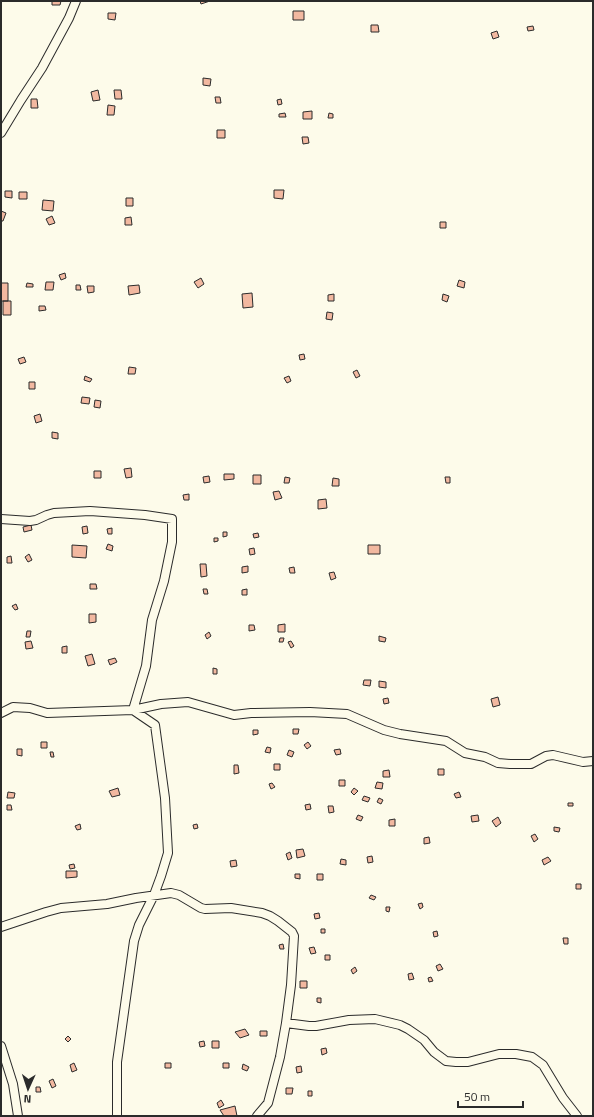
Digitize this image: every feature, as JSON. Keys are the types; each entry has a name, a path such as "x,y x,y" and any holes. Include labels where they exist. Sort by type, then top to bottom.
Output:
{"street":[{"path":"1,133 42,68 69,18 76,1"},
{"path":"1,519 30,521 54,513 90,511 145,515 172,519 172,542 164,580 152,620 146,666 133,710"},
{"path":"1,713 13,707 30,708 47,713 133,710 161,704 188,702 234,715 280,712 347,714 384,730 446,741 465,754 485,757 498,763 531,764 546,756 553,755 583,762 593,761"},
{"path":"117,1116 117,1062 134,941 139,925 154,895 168,853 165,798 155,725 133,710"},
{"path":"1,927 61,908 107,904 170,893 179,895 205,910 231,908 262,913 278,921 292,932 294,939 291,985 286,1023 280,1057 266,1116"},
{"path":"286,1023 316,1026 350,1020 375,1019 408,1029 424,1040 434,1052 446,1061 468,1062 499,1054 516,1054 532,1057 543,1065 563,1098 577,1116"},
{"path":"1,1046 13,1084 18,1116"},
{"path":"257,1116 268,1103"}],"building":[{"path":"52,1 61,1 60,5 52,5"},
{"path":"200,1 210,1 201,4"},
{"path":"293,11 304,11 304,20 293,20"},
{"path":"108,13 116,13 115,20 108,19"},
{"path":"371,25 378,25 379,32 371,32"},
{"path":"533,26 534,30 528,31 527,27"},
{"path":"497,31 499,37 493,39 491,33"},
{"path":"203,78 211,79 210,86 203,85"},
{"path":"98,90 100,100 93,101 91,92"},
{"path":"114,90 121,90 122,99 115,99"},
{"path":"215,97 220,97 221,103 216,103"},
{"path":"31,99 37,99 38,108 31,108"},
{"path":"281,99 282,104 278,105 277,100"},
{"path":"108,105 115,106 114,115 107,115"},
{"path":"312,111 312,119 303,119 303,112"},
{"path":"285,113 286,117 279,117 279,114"},
{"path":"329,113 333,114 333,118 328,118"},
{"path":"217,130 225,130 225,138 217,138"},
{"path":"302,137 308,137 309,143 303,144"},
{"path":"274,190 284,190 283,199 274,198"},
{"path":"5,191 12,191 12,198 5,197"},
{"path":"19,192 27,192 27,199 19,199"},
{"path":"126,198 133,198 133,206 126,206"},
{"path":"43,200 54,201 53,211 42,210"},
{"path":"1,211 6,213 3,221 1,221"},
{"path":"52,216 55,223 49,225 46,219"},
{"path":"131,217 132,225 125,225 125,218"},
{"path":"440,222 446,222 446,228 440,228"},
{"path":"65,273 66,278 61,280 59,275"},
{"path":"201,278 204,284 198,288 194,282"},
{"path":"459,280 465,282 464,288 457,286"},
{"path":"46,282 54,282 53,290 45,290"},
{"path":"1,283 8,283 8,301 1,301"},
{"path":"27,283 33,284 33,287 26,287"},
{"path":"76,285 80,285 81,290 76,290"},
{"path":"139,285 140,293 129,295 128,286"},
{"path":"87,286 94,286 94,292 88,293"},
{"path":"252,293 253,307 243,308 242,294"},
{"path":"334,294 334,301 328,301 328,295"},
{"path":"443,294 449,296 447,302 442,300"},
{"path":"3,301 11,301 11,315 3,315"},
{"path":"39,306 45,306 46,310 39,311"},
{"path":"327,312 333,313 332,320 326,319"},
{"path":"304,354 305,359 300,360 299,355"},
{"path":"24,357 26,362 20,364 18,359"},
{"path":"129,367 136,368 135,374 128,374"},
{"path":"357,370 360,376 356,378 353,372"},
{"path":"85,376 92,379 90,382 84,380"},
{"path":"289,376 291,381 287,383 284,378"},
{"path":"29,382 35,382 35,389 29,389"},
{"path":"82,397 90,398 89,404 81,403"},
{"path":"95,400 101,401 100,408 94,407"},
{"path":"40,414 42,421 36,423 34,416"},
{"path":"52,432 58,433 58,439 52,438"},
{"path":"131,468 132,477 126,478 124,469"},
{"path":"94,471 101,471 101,478 94,478"},
{"path":"224,474 234,474 234,479 224,480"},
{"path":"253,475 261,475 261,484 253,484"},
{"path":"209,476 210,482 204,483 203,477"},
{"path":"285,477 290,478 289,483 284,483"},
{"path":"445,477 450,477 450,483 446,483"},
{"path":"333,478 339,479 339,486 332,486"},
{"path":"279,491 282,498 275,500 273,492"},
{"path":"189,494 189,500 184,500 183,495"},
{"path":"326,499 327,508 318,509 318,500"},
{"path":"31,525 32,530 24,532 23,527"},
{"path":"87,526 88,533 83,534 82,527"},
{"path":"112,528 112,534 108,534 107,529"},
{"path":"223,532 227,532 227,536 223,537"},
{"path":"258,533 259,537 254,538 253,534"},
{"path":"214,538 218,538 218,541 214,542"},
{"path":"108,544 113,546 112,551 106,549"},
{"path":"72,545 87,546 86,558 72,557"},
{"path":"368,545 380,545 380,554 368,554"},
{"path":"254,548 255,554 250,555 249,549"},
{"path":"29,554 32,560 28,562 25,557"},
{"path":"11,556 12,563 7,563 7,557"},
{"path":"200,564 206,564 207,576 201,577"},
{"path":"248,566 248,572 242,573 242,567"},
{"path":"294,567 295,573 290,573 289,568"},
{"path":"334,572 336,578 331,580 329,573"},
{"path":"90,584 96,584 97,589 90,589"},
{"path":"203,589 207,589 208,594 204,594"},
{"path":"247,589 247,595 242,595 242,590"},
{"path":"16,604 18,609 15,610 12,606"},
{"path":"89,614 96,614 96,622 89,623"},
{"path":"285,624 285,632 278,632 278,625"},
{"path":"249,625 254,625 255,630 249,631"},
{"path":"27,631 31,631 30,637 26,637"},
{"path":"209,632 211,636 207,639 205,635"},
{"path":"379,636 386,638 385,642 379,641"},
{"path":"280,638 284,638 283,642 279,642"},
{"path":"31,641 33,648 26,649 25,642"},
{"path":"291,641 294,646 291,648 288,642"},
{"path":"67,646 67,653 62,653 62,647"},
{"path":"92,654 95,664 88,666 85,656"},
{"path":"115,658 117,662 110,665 108,660"},
{"path":"213,668 217,669 217,674 213,674"},
{"path":"364,680 371,680 370,686 363,685"},
{"path":"379,681 386,682 386,688 379,687"},
{"path":"498,697 500,705 493,707 491,699"},
{"path":"388,698 389,703 384,704 383,699"},
{"path":"293,729 299,729 298,734 293,734"},
{"path":"253,730 258,730 258,734 253,735"},
{"path":"41,742 47,742 47,748 41,748"},
{"path":"308,742 311,746 307,749 304,745"},
{"path":"267,747 271,748 270,753 265,752"},
{"path":"17,749 22,749 22,756 17,755"},
{"path":"340,749 341,754 336,755 334,750"},
{"path":"289,750 294,752 292,757 287,755"},
{"path":"50,752 53,752 54,757 51,757"},
{"path":"274,764 280,764 280,770 274,770"},
{"path":"234,765 238,765 239,773 234,774"},
{"path":"438,769 444,769 444,775 438,775"},
{"path":"389,770 390,777 383,777 383,771"},
{"path":"339,780 345,780 345,786 339,786"},
{"path":"377,782 383,783 382,789 375,788"},
{"path":"272,783 275,787 271,789 269,784"},
{"path":"118,788 120,795 112,797 109,791"},
{"path":"354,788 358,791 354,795 351,792"},
{"path":"8,792 15,793 14,798 7,798"},
{"path":"459,792 461,797 456,798 454,794"},
{"path":"364,796 370,798 368,802 362,800"},
{"path":"379,798 383,800 381,804 377,802"},
{"path":"568,803 573,803 573,806 568,806"},
{"path":"310,804 311,809 306,810 305,805"},
{"path":"7,805 11,805 12,810 7,810"},
{"path":"328,806 333,806 334,812 329,813"},
{"path":"358,815 363,817 361,821 356,819"},
{"path":"478,815 479,821 472,822 471,816"},
{"path":"498,817 501,823 496,827 492,821"},
{"path":"395,819 395,826 389,826 389,820"},
{"path":"80,824 81,829 77,830 75,826"},
{"path":"197,824 198,828 194,829 193,825"},
{"path":"554,827 560,828 559,832 554,831"},
{"path":"535,834 538,839 534,842 531,836"},
{"path":"429,837 430,843 424,844 424,838"},
{"path":"303,849 305,856 297,858 296,850"},
{"path":"290,852 292,858 288,860 286,854"},
{"path":"372,856 373,862 368,863 367,857"},
{"path":"548,857 551,861 544,865 542,860"},
{"path":"341,859 346,860 346,865 340,864"},
{"path":"236,860 237,866 231,867 230,861"},
{"path":"74,864 75,868 70,869 69,865"},
{"path":"66,871 77,871 77,877 66,878"},
{"path":"295,874 300,874 300,879 295,878"},
{"path":"317,874 323,874 323,880 317,880"},
{"path":"576,884 581,884 581,889 576,889"},
{"path":"371,895 376,897 374,900 369,898"},
{"path":"422,903 423,907 420,909 418,904"},
{"path":"386,907 390,907 389,912 386,911"},
{"path":"319,913 320,918 315,919 314,914"},
{"path":"321,929 325,929 325,933 321,933"},
{"path":"437,931 438,936 434,937 433,932"},
{"path":"563,938 568,938 568,944 564,944"},
{"path":"283,944 284,949 280,949 279,945"},
{"path":"314,947 316,953 311,954 309,948"},
{"path":"325,955 330,955 330,960 325,960"},
{"path":"440,964 443,969 438,971 436,966"},
{"path":"355,967 357,971 353,974 351,970"},
{"path":"412,973 414,979 409,980 408,974"},
{"path":"431,977 433,981 429,982 428,978"},
{"path":"300,981 307,981 307,988 300,988"},
{"path":"317,998 321,998 321,1003 317,1002"},
{"path":"245,1029 249,1035 240,1038 235,1032"},
{"path":"260,1031 267,1031 267,1036 260,1036"},
{"path":"68,1036 71,1039 68,1042 65,1039"},
{"path":"204,1041 205,1046 200,1047 199,1042"},
{"path":"212,1041 219,1041 219,1048 212,1048"},
{"path":"326,1048 327,1053 322,1055 321,1049"},
{"path":"74,1063 77,1070 72,1072 70,1065"},
{"path":"165,1063 171,1063 171,1068 165,1068"},
{"path":"223,1063 229,1063 229,1068 223,1068"},
{"path":"243,1064 249,1067 247,1071 242,1069"},
{"path":"301,1066 302,1072 297,1073 296,1067"},
{"path":"53,1079 56,1086 52,1088 49,1081"},
{"path":"36,1087 40,1087 41,1092 36,1092"},
{"path":"286,1088 293,1088 292,1094 286,1094"},
{"path":"308,1091 312,1091 312,1096 308,1096"},
{"path":"221,1100 224,1105 219,1108 217,1103"},
{"path":"235,1106 237,1116 224,1116 220,1110"}]}
